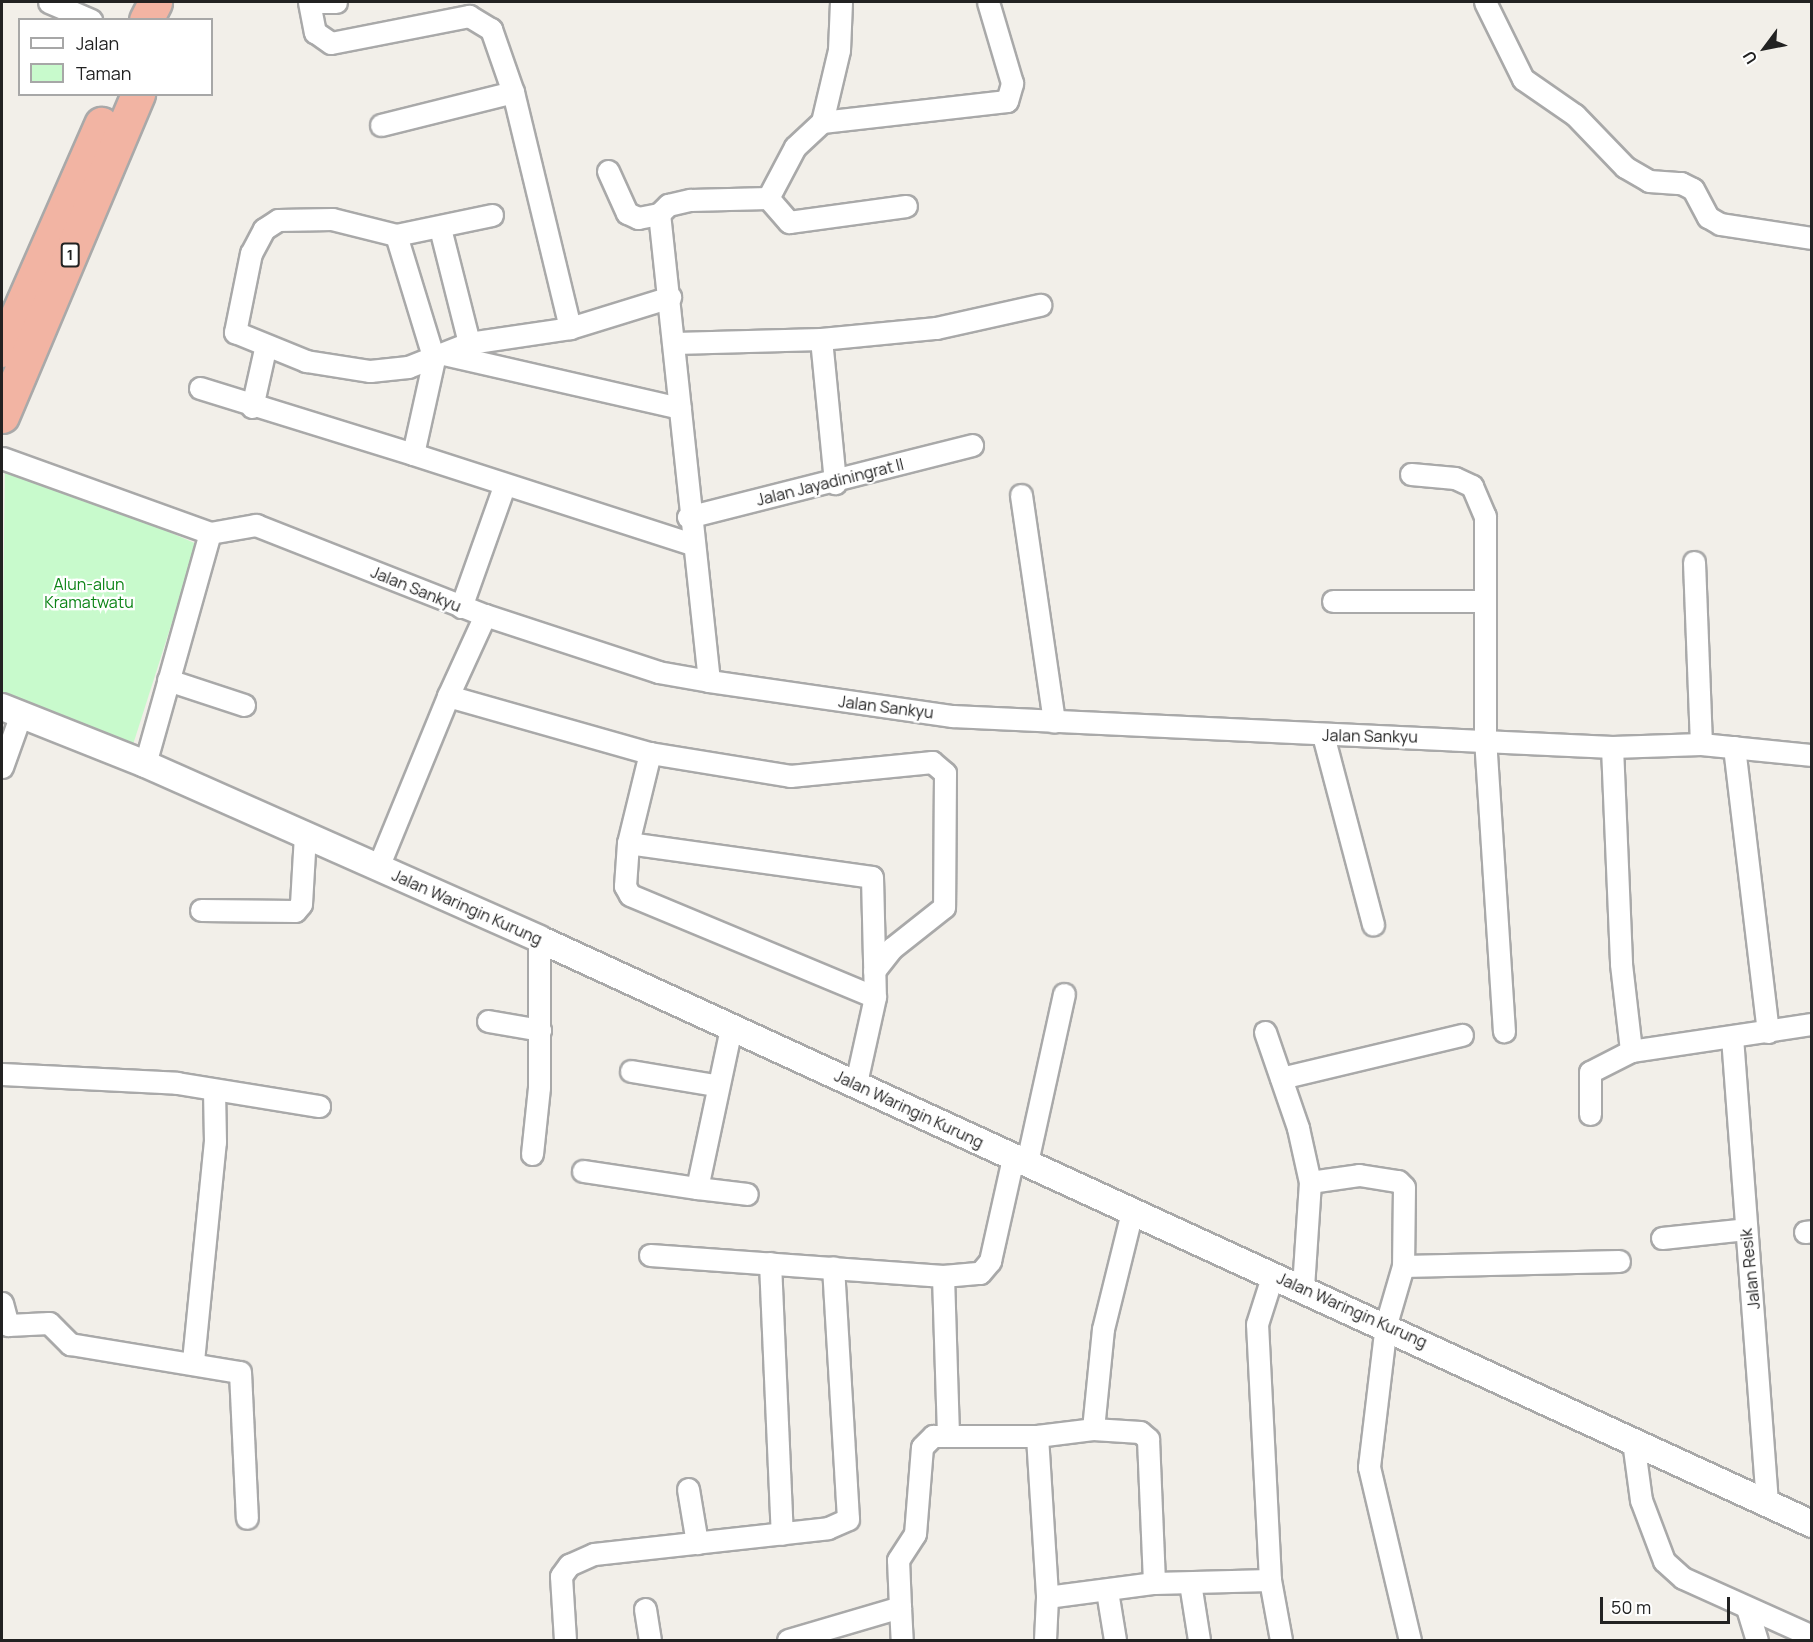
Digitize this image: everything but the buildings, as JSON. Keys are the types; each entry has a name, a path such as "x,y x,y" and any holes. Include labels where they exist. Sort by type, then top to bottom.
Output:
{"highway":[{"path":"147,18 155,2"},
{"path":"172,18 178,2"},
{"name":"1","path":"2,350 112,96"},
{"name":"1","path":"2,416 137,96"}],"street":[{"path":"50,2 86,18"},
{"path":"336,2 310,2 315,32 331,43 469,16 483,21 502,53 570,328"},
{"path":"768,198 795,147 822,122 839,50 841,2"},
{"path":"822,122 1007,101 1012,83 988,2"},
{"path":"1485,2 1523,79 1575,115 1624,167 1648,181 1681,183 1693,189 1708,217 1719,224 1812,238"},
{"path":"381,125 513,92"},
{"path":"608,171 627,213 638,218 659,214 668,205 690,200 768,198"},
{"path":"768,198 789,222 906,206"},
{"path":"659,214 675,343 688,517 709,681"},
{"path":"492,215 440,228 396,235 332,219 278,220 264,229 251,253 235,322 238,337 265,349 352,370 408,367 439,357 468,343 570,328 670,297"},
{"path":"440,228 468,343"},
{"path":"396,235 439,357 413,454"},
{"path":"675,343 821,339 936,328 1040,305"},
{"path":"821,339 835,483"},
{"path":"252,407 265,349"},
{"path":"439,357 680,408"},
{"path":"200,388 252,407 413,454 504,486 692,544"},
{"name":"Jalan Jayadiningrat II","path":"688,517 835,483 972,445"},
{"name":"Jalan Sankyu","path":"2,458 210,533 256,525 461,607 658,672 709,681 952,716 1323,735 1485,738 1612,747 1701,744 1812,755"},
{"path":"1411,474 1455,478 1480,497 1485,516 1485,738 1504,1031"},
{"path":"461,607 504,486"},
{"path":"1022,495 1054,722"},
{"path":"145,764 210,533"},
{"path":"1694,562 1701,744"},
{"path":"1333,601 1484,601"},
{"path":"378,867 448,696 485,615"},
{"path":"168,680 244,705"},
{"path":"448,696 650,753 790,776 822,777 919,760 941,768 945,907 892,948 874,971"},
{"path":"2,767 11,710"},
{"name":"Jalan Waringin Kurung","path":"11,710 145,764 539,939 1132,1212 1386,1324 1812,1524"},
{"path":"1323,735 1373,924"},
{"path":"1612,747 1621,964 1631,1051"},
{"path":"1734,747 1768,1032"},
{"path":"650,753 628,843 625,886 630,896 875,997"},
{"path":"201,910 295,911 301,904 305,835"},
{"path":"628,843 867,873 876,889 875,997 856,1083"},
{"path":"532,1154 540,1030 539,939"},
{"path":"650,1255 943,1276 977,1274 987,1266 1020,1160 1064,994"},
{"path":"488,1021 540,1030"},
{"path":"1590,1114 1590,1072 1631,1051 1812,1024"},
{"path":"697,1188 715,1085 731,1028"},
{"path":"1265,1032 1281,1078 1310,1182 1303,1287"},
{"path":"1281,1078 1462,1035"},
{"name":"Jalan Resik","path":"1732,1037 1767,1502"},
{"path":"631,1071 715,1085"},
{"path":"2,1074 148,1080 319,1106"},
{"path":"193,1361 214,1154 214,1090"},
{"path":"583,1171 747,1194"},
{"path":"1310,1182 1359,1175 1398,1181 1404,1187 1406,1220 1403,1266 1386,1324 1369,1467 1410,1641"},
{"path":"1093,1429 1103,1329 1132,1212"},
{"path":"1662,1238 1746,1229"},
{"path":"1403,1266 1619,1261"},
{"path":"770,1263 782,1534"},
{"path":"565,1641 558,1586 569,1565 594,1554 828,1528 850,1515 833,1268"},
{"path":"1273,1274 1257,1324 1270,1580 1281,1641"},
{"path":"943,1276 948,1436"},
{"path":"2,1303 8,1325 49,1323 70,1344 193,1361 240,1372 247,1518"},
{"path":"902,1641 898,1560 915,1534 921,1447 933,1436 1037,1436 1093,1429 1140,1432 1148,1439 1154,1583"},
{"path":"1037,1436 1047,1597 1045,1641"},
{"path":"1633,1441 1641,1500 1664,1561 1683,1578 1747,1608 1787,1634 1812,1636"},
{"path":"688,1489 697,1543"},
{"path":"1047,1597 1107,1591 1154,1583 1270,1580"},
{"path":"1190,1583 1199,1641"},
{"path":"1107,1591 1115,1641"},
{"path":"788,1641 900,1607"},
{"path":"1747,1608 1757,1641"},
{"path":"645,1609 650,1641"}],"green space":[{"name":"Alun-alun Kramatwatu","path":"5,462 197,544 130,754 2,695"}]}
